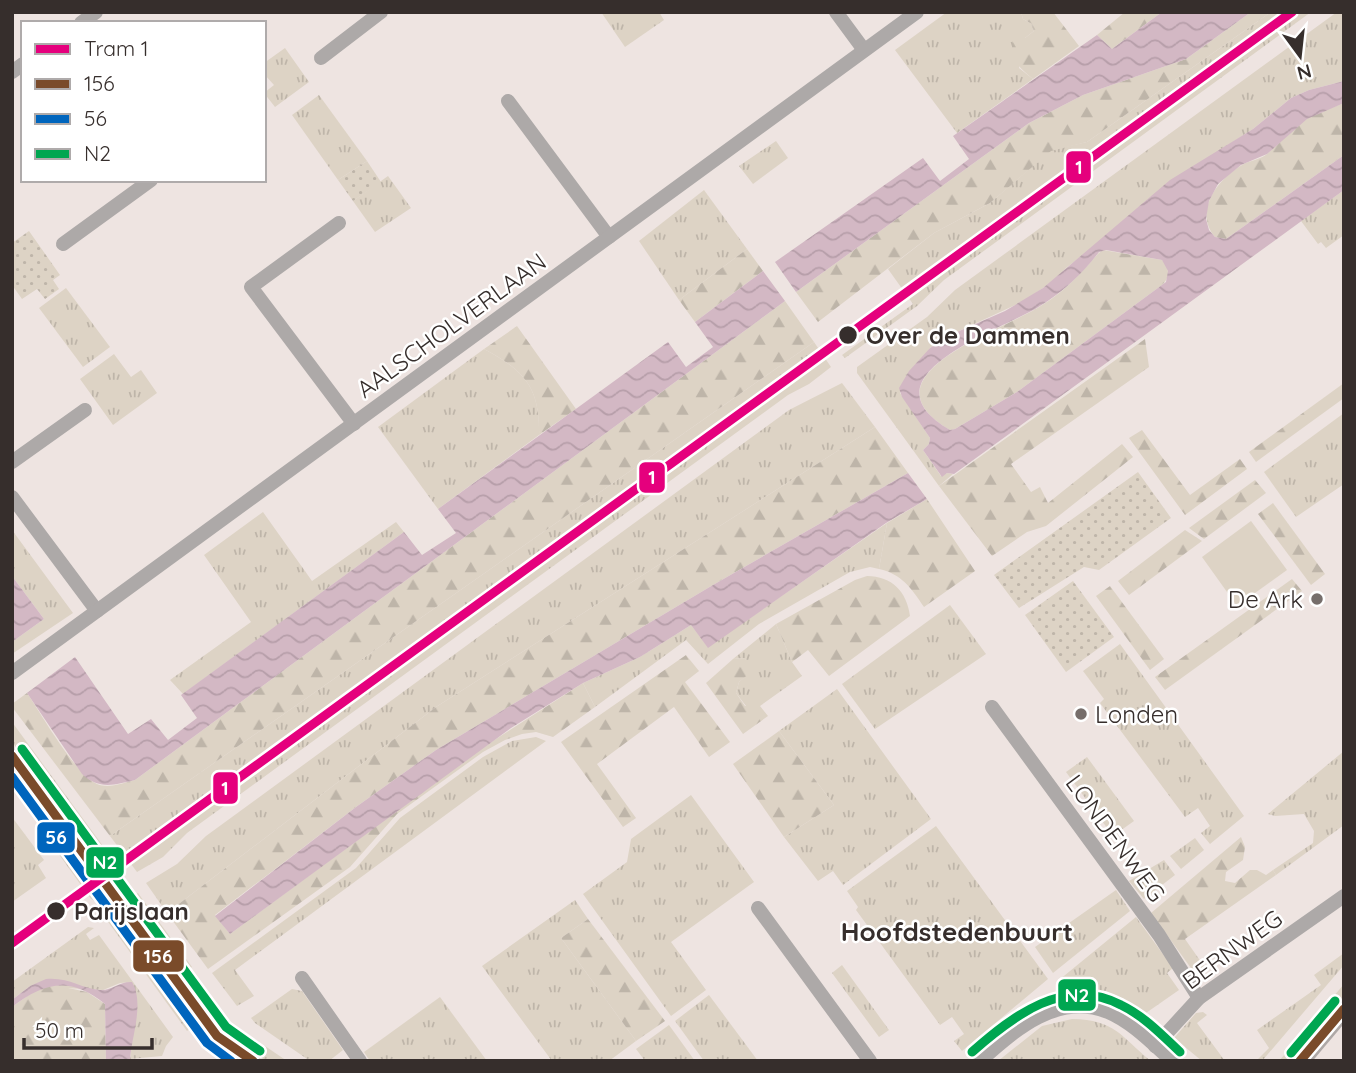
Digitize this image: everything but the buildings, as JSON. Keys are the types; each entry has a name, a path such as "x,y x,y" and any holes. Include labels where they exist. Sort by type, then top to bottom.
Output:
{"street":[{"path":"321,58 381,12"},
{"path":"836,12 864,50"},
{"name":"AALSCHOLVERLAAN","path":"12,673 916,12"},
{"path":"508,101 609,237"},
{"path":"63,244 148,182"},
{"path":"339,223 251,287 354,424"},
{"path":"12,462 85,410"},
{"path":"12,497 97,611"},
{"name":"LONDENWEG","path":"992,707 1159,935 1199,998"},
{"path":"12,756 217,1036 253,1061"},
{"name":"BERNWEG","path":"1155,1046 1199,998 1344,896"},
{"path":"758,908 870,1061"},
{"path":"302,978 360,1061"},
{"path":"980,1061 1029,1021 1051,1011 1072,1007 1108,1012 1132,1026 1172,1061"},
{"path":"1300,1061 1344,1009"}],"green space":[{"path":"601,12 659,12 664,20 625,47"},
{"path":"947,12 1021,12 1023,19 1032,24 1034,31 1025,38 1019,68 1033,79 957,133 895,50"},
{"path":"1021,12 1053,12 1079,46 1033,79 1014,58 1013,40 1025,38 1034,31 1032,24 1023,19"},
{"path":"1125,12 1162,12 1112,49 1097,35"},
{"path":"1251,12 1271,12 1087,142 1051,151 990,203 934,233 818,322 796,292 1029,123 1083,95 1186,59"},
{"path":"1271,12 1311,12 944,280 917,306 845,358 842,355 913,304 888,269 934,233 990,203 1051,150 1087,142"},
{"path":"1337,12 1344,12 1344,81 1309,90 1291,98 1253,129 1214,154 1066,268 1056,279 1024,301 957,332 930,348 900,393 930,438 929,444 923,450 941,476 953,474 939,486 857,373 857,367 927,317 955,290"},
{"path":"285,48 309,82 275,107 266,96 266,91 274,85 266,76 266,62"},
{"path":"319,95 367,161 338,180 292,115"},
{"path":"1344,103 1344,155 1226,239 1215,237 1209,227 1208,206 1211,196 1225,178 1242,165 1267,154 1304,120"},
{"path":"776,141 788,158 753,184 739,166"},
{"path":"367,161 381,182 353,201 338,180"},
{"path":"388,176 411,208 375,232 353,201"},
{"path":"704,190 747,249 679,300 639,241"},
{"path":"1344,190 1344,235 1326,248 1321,242 1318,244 1301,221"},
{"path":"29,231 60,275 53,280 59,289 45,299 37,289 22,299 12,285 12,243"},
{"path":"747,249 763,271 695,322 679,300"},
{"path":"1103,250 1162,260 1168,269 1168,276 1162,285 1017,392 955,429 950,430 926,410 920,391 928,374 946,357 1057,295"},
{"path":"66,288 110,347 83,367 39,308"},
{"path":"785,301 814,342 110,836 12,707 12,704 27,693 69,757 97,784 111,786 135,780"},
{"path":"517,326 576,409 539,435 537,405 527,383 510,365 484,349"},
{"path":"1145,339 1149,367 1011,464 1031,492 1040,487 1048,503 1122,444 1133,457 1046,526 1027,532 992,556 939,486"},
{"path":"814,342 831,367 809,384 788,395 187,833 163,857 137,872 110,836"},
{"path":"484,349 510,365 527,383 537,405 539,435 438,509 378,427"},
{"path":"114,354 131,377 141,370 157,393 113,425 80,379"},
{"path":"842,383 875,427 436,707 167,913 146,883 177,864 206,836 789,410"},
{"path":"1344,383 1344,398 1256,462 1249,452"},
{"path":"1344,413 1344,484 1296,517 1264,472"},
{"path":"875,427 908,473 713,585 436,750 356,807 215,915 230,934 485,746 583,683 595,707 553,737 536,732 522,734 483,752 397,814 350,867 208,969 167,913 436,707"},
{"path":"1142,430 1190,495 1240,459 1247,469 1185,515 1129,438"},
{"path":"1138,472 1171,518 1099,570 1084,567 1019,608 994,575"},
{"path":"1255,480 1266,493 1204,539 1189,528"},
{"path":"927,499 975,571 924,607 900,578 879,569 887,523"},
{"path":"1273,503 1325,574 1311,585 1258,514"},
{"path":"263,512 312,581 396,522 404,532 183,694 170,680 251,622 204,555"},
{"path":"1251,521 1287,570 1237,606 1202,557"},
{"path":"887,523 879,569 870,567 850,572 759,624 708,664 686,640 595,707 583,683 640,657 691,625 708,647"},
{"path":"12,530 73,613 12,654 12,642 44,619 12,576"},
{"path":"1185,530 1202,541 1129,595 1118,581"},
{"path":"867,576 884,579 897,587 906,600 910,616 829,676 808,650 792,662 776,624"},
{"path":"1292,579 1302,591 1165,690 1155,677"},
{"path":"1073,581 1114,637 1066,672 1025,615"},
{"path":"1110,586 1164,659 1150,670 1096,596"},
{"path":"950,605 986,654 875,729 842,684"},
{"path":"776,624 792,662 802,676 760,706 746,706 736,693 739,682 748,674 745,658 733,659"},
{"path":"1120,644 1244,816 1210,844 1201,833 1210,826 1198,808 1185,817 1100,703 1104,699 1083,671"},
{"path":"686,655 699,671 685,682 730,742 709,757 674,707 597,764 636,818 623,827 561,742"},
{"path":"745,658 749,674 739,682 736,693 745,706 760,706 768,716 743,734 706,683 733,659"},
{"path":"837,689 931,819 843,885 833,871 818,881 784,837 834,805 779,731"},
{"path":"12,722 125,876 124,882 118,887 12,742"},
{"path":"779,731 834,805 784,837 733,764"},
{"path":"536,737 546,741 235,970 254,996 237,1006 212,973 356,868 400,818 483,757 512,741"},
{"path":"1344,751 1344,825 1276,875 1273,870 1313,843 1314,831 1304,814 1268,814"},
{"path":"1087,757 1134,821 1113,836 1066,772"},
{"path":"691,795 754,882 671,942 706,990 671,1016 583,894 627,862 631,839"},
{"path":"12,817 44,860 38,865 46,878 12,902"},
{"path":"936,826 1048,979 962,1051 954,1041 964,1034 952,1017 940,1025 856,910 858,907 847,891"},
{"path":"49,833 52,838 59,833 104,895 95,901 91,899 45,835"},
{"path":"1241,837 1245,847 1243,860 1226,872 1225,881 1235,883 1250,870 1266,875 1273,870 1276,875 1185,939 1206,969 1196,975 1151,913"},
{"path":"1195,838 1204,850 1181,869 1170,856"},
{"path":"1164,860 1175,875 1144,899 1129,881"},
{"path":"1116,890 1130,911 1053,973 1035,947"},
{"path":"138,893 192,967 181,974 127,900"},
{"path":"575,900 588,919 561,938 636,1041 609,1061 552,1061 482,966"},
{"path":"115,911 197,1023 187,1031 106,919"},
{"path":"1136,917 1173,968 1167,973 1179,990 1146,1013 1108,993 1065,989 1059,980"},
{"path":"588,919 665,1021 636,1041 561,938"},
{"path":"88,927 94,928 86,934 90,940 99,935 173,1037 162,1056 130,1059 133,1035 132,982 120,983 103,990 30,986 12,1000 12,982"},
{"path":"1344,953 1344,965 1262,1061 1256,1061 1269,1048 1257,1030 1321,985 1314,975"},
{"path":"842,965 889,1030 879,1037 832,973"},
{"path":"1344,984 1344,996 1290,1061 1279,1061"},
{"path":"54,985 87,992 105,1004 106,1061 12,1061 12,1007 37,990"},
{"path":"292,989 302,991 343,1050 329,1061 310,1061 251,1018"},
{"path":"709,995 758,1061 704,1061 675,1021"},
{"path":"440,997 487,1061 370,1061 364,1052"},
{"path":"1203,1012 1207,1015 1197,1023 1225,1061 1202,1061 1174,1038 1196,1013"},
{"path":"1072,1019 1099,1022 1108,1026 1151,1061 998,1061 1042,1026"},
{"path":"669,1025 695,1061 645,1061 636,1049"},
{"path":"240,1029 287,1061 266,1061 228,1035"}],"water":[{"path":"1162,12 1251,12 1186,59 1083,95 1029,123 796,292 775,262 923,158 940,181 969,159 953,136 1097,35 1112,49"},
{"path":"1344,81 1344,103 1307,119 1267,154 1241,165 1218,184 1209,201 1206,219 1209,230 1215,237 1226,239 1344,155 1344,190 954,474 947,473 942,477 923,450 929,444 930,438 902,397 899,388 909,371 930,348 957,332 1005,311 1043,288 1170,180 1253,129 1291,98 1309,90","holes":["1106,250 1162,260 1168,271 1166,282 1017,392 950,430 926,410 919,391 928,373 946,357 970,342 1048,301 1072,282 1099,252"]},
{"path":"763,271 785,301 135,780 113,785 88,779 27,693 75,657 128,734 151,719 168,740 197,718 181,695 404,532 422,555 456,533 438,509 668,342 686,367 713,347 695,322"},
{"path":"908,473 927,499 886,523 708,648 691,625 640,657 583,683 511,728 230,934 215,916 356,807 436,750 713,585"},
{"path":"12,576 44,619 12,642"},
{"path":"46,979 100,990 132,982 136,991 137,1010 130,1061 106,1061 105,1004 81,989 69,986 47,988 35,992 12,1007 12,1000 30,986"}],"tram line":[{"name":"1","path":"12,943 1292,12"}],"transit line":[{"name":"N2","path":"22,749 226,1027 260,1051"},
{"name":"156","path":"12,756 217,1036 253,1061"},
{"name":"56","path":"12,777 207,1043 231,1061"},
{"name":"N2","path":"972,1052 1022,1013 1060,997 1080,995 1100,997 1129,1009 1180,1052"},
{"name":"N2","path":"1291,1053 1335,1001"},
{"name":"156","path":"1300,1061 1344,1009"}],"place":[{"name":"Over de Dammen","path":"848,335"},
{"name":"De Ark","path":"1317,599"},
{"name":"Londen","path":"1081,714"},
{"name":"Parijslaan","path":"56,911"}],"district":[{"name":"Hoofdstedenbuurt","path":"957,931"}]}
